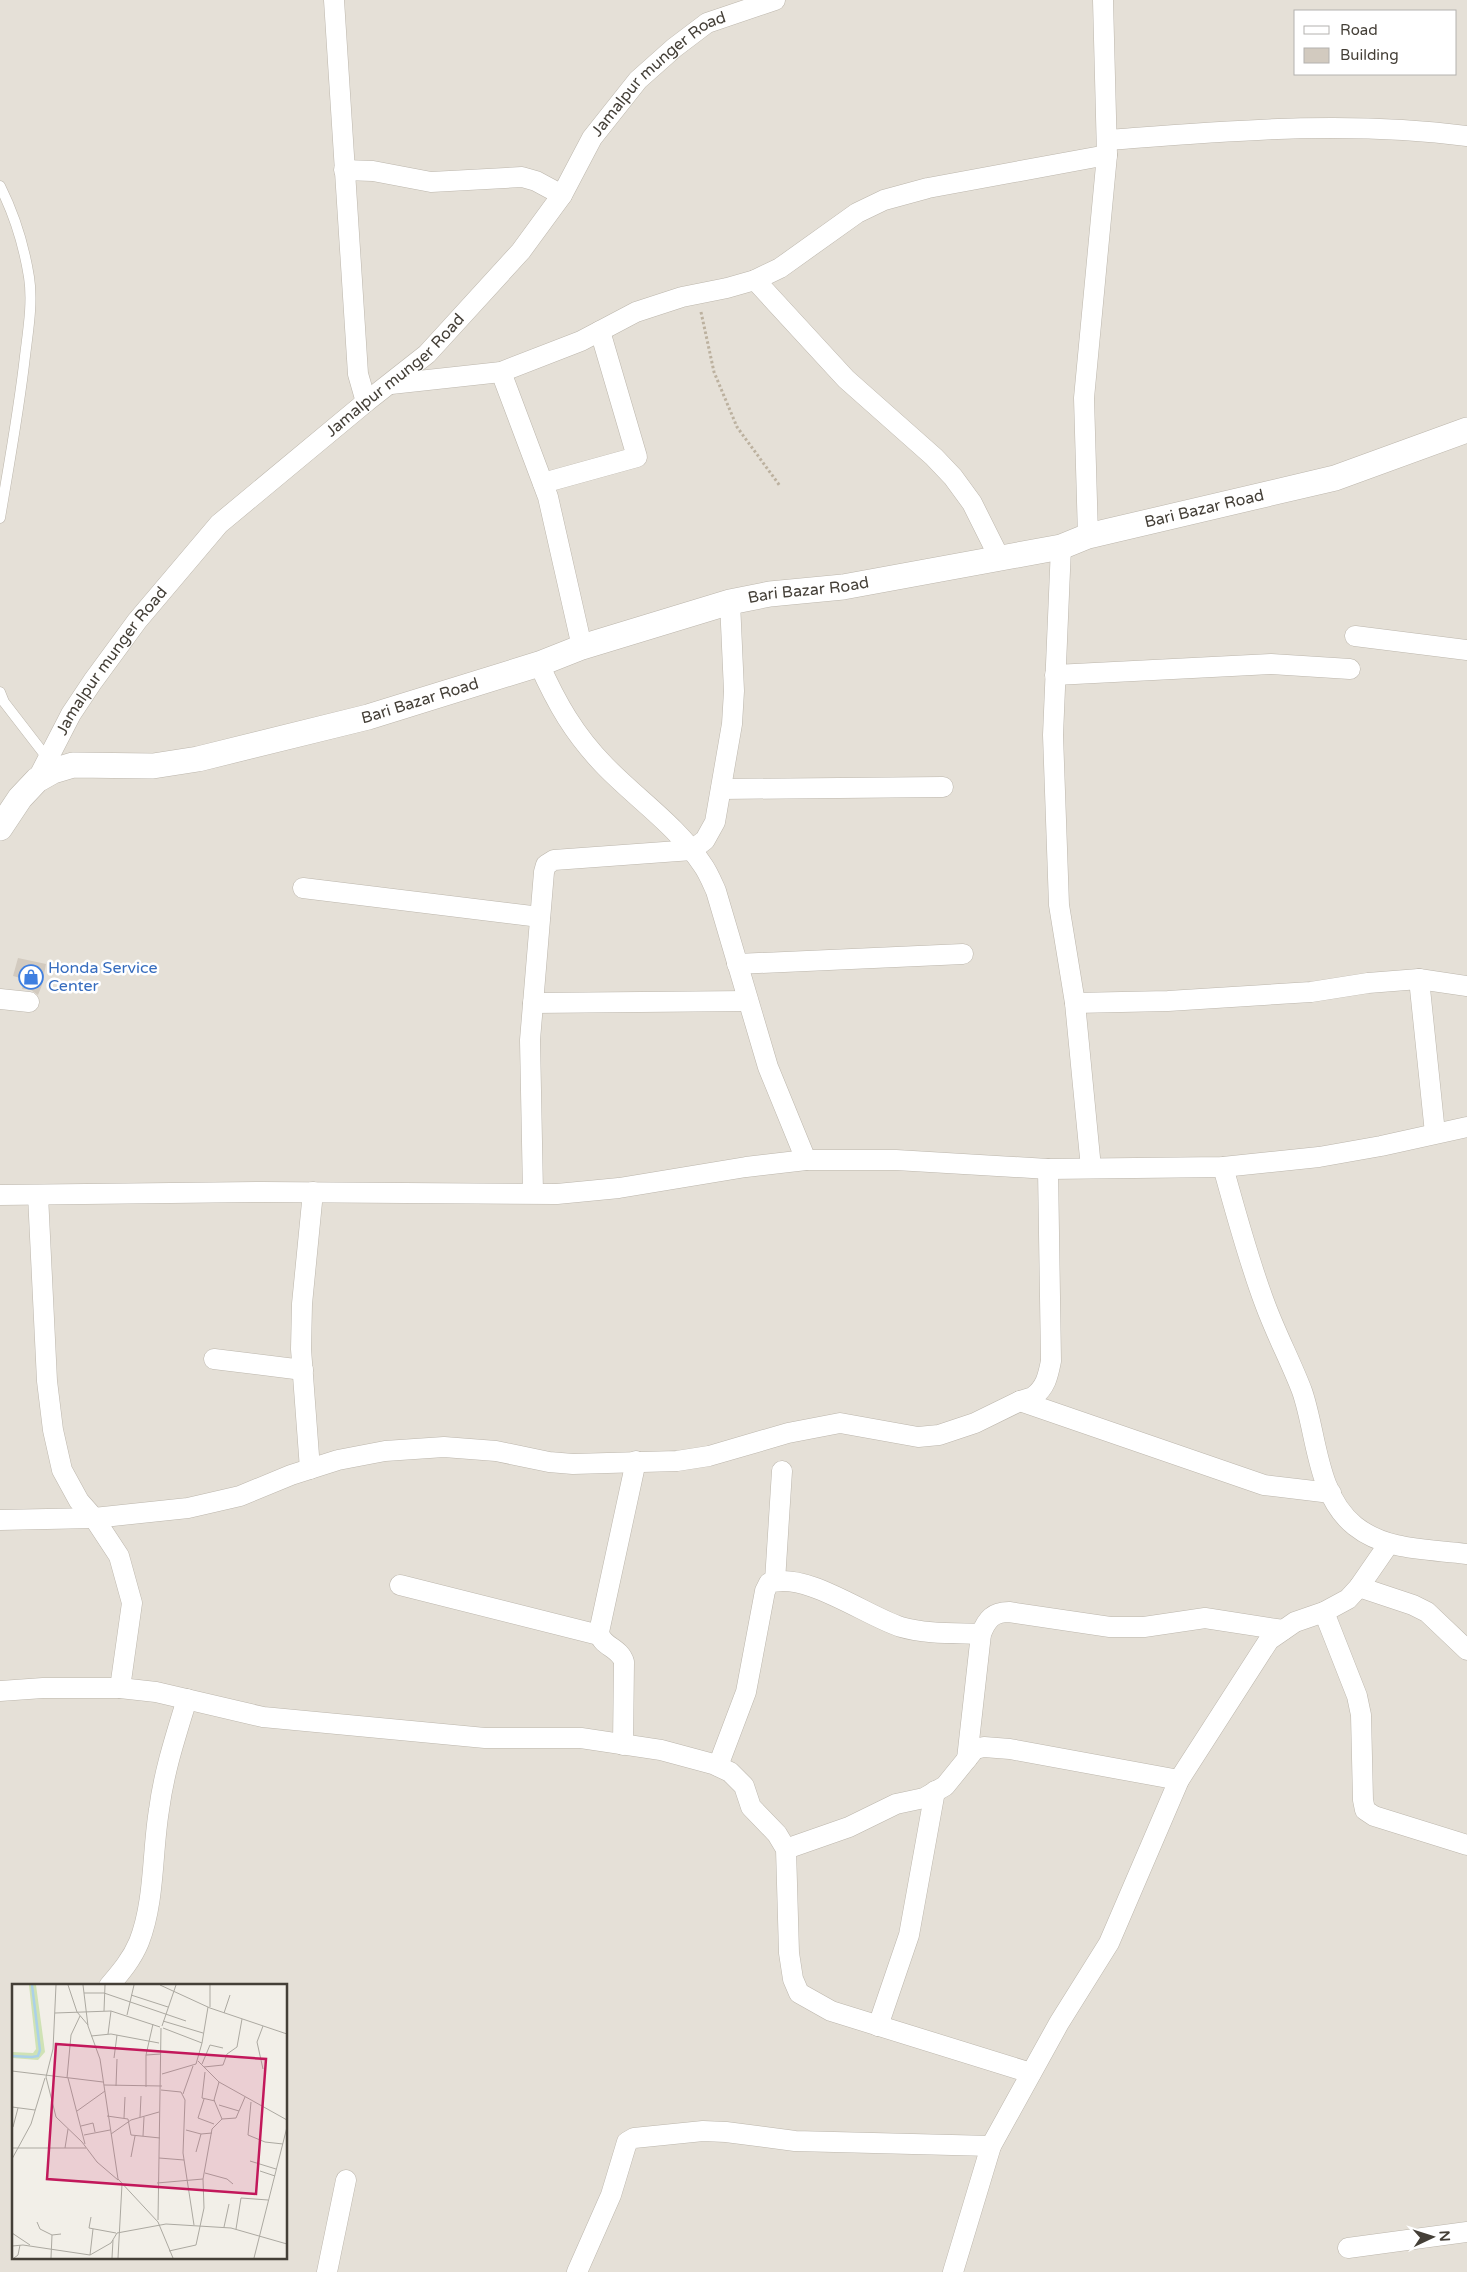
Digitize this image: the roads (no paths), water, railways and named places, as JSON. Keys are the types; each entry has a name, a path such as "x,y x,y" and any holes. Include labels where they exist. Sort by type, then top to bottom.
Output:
{"street":[{"path":"334,0 358,374 366,402"},
{"name":"Jamalpur munger Road","path":"43,770 71,714 136,621 219,524 427,354 521,250 562,195 592,138 638,80 674,48 707,23 775,0"},
{"path":"1088,536 1084,398 1107,148 1103,0"},
{"path":"391,384 501,372 581,341 636,312 756,280 780,268 857,213 884,200 928,188 1107,148 1266,128 1397,128 1467,136"},
{"path":"344,170 373,171 430,182 522,177 536,181 562,195"},
{"path":"756,280 846,379 934,457 953,477 972,504 999,557"},
{"path":"543,483 637,457 600,331"},
{"path":"501,372 548,497 582,647"},
{"name":"Bari Bazar Road","path":"43,770 53,771 73,765 153,766 198,759 368,717 539,664 582,647 730,602 770,594 843,587 1060,547 1088,536 1334,478 1467,430"},
{"path":"1060,547 1053,735 1059,905 1075,1003 1091,1168"},
{"path":"533,1194 530,1040 544,872 549,862 692,850 712,832 716,822 732,724 734,691 730,602"},
{"path":"1355,636 1467,650"},
{"path":"539,664 556,703 577,734 605,766 692,850 703,865 716,891 736,964 768,1067 806,1160"},
{"path":"1055,675 1271,664 1350,668"},
{"path":"3,818 43,770"},
{"path":"721,789 943,787"},
{"path":"302,888 540,917"},
{"path":"736,964 964,954"},
{"path":"1075,1003 1168,1001 1311,992 1368,983 1419,979 1467,986"},
{"path":"1419,979 1436,1133"},
{"path":"0,999 29,1002"},
{"path":"533,1003 748,1000"},
{"path":"0,1195 313,1192 557,1194 619,1188 746,1167 806,1160 896,1160 1048,1169 1224,1166 1319,1157 1381,1146 1467,1127"},
{"path":"1224,1166 1243,1241 1265,1304 1302,1391 1321,1468 1340,1510 1355,1526 1388,1545 1467,1554"},
{"path":"0,1520 94,1518 188,1508 240,1496 338,1460 385,1451 444,1447 496,1450 549,1462 573,1464 677,1461 709,1456 788,1433 840,1423 855,1424 895,1434 918,1437 939,1435 975,1423 1042,1390 1051,1361 1048,1169"},
{"path":"310,1469 303,1370 302,1304 313,1192"},
{"path":"38,1195 47,1381 53,1430 62,1470 79,1501 94,1518 119,1556 132,1603 120,1688"},
{"path":"214,1359 303,1370"},
{"path":"1020,1401 1264,1485 1331,1493"},
{"path":"599,1636 636,1461"},
{"path":"776,1581 782,1471"},
{"path":"953,2272 991,2146 1059,2023 1109,1943 1179,1780 1270,1640 1295,1622 1324,1612 1348,1599 1359,1587 1388,1545"},
{"path":"718,1766 746,1692 766,1587 769,1583 776,1581 795,1583 831,1595 903,1628 981,1634"},
{"path":"400,1585 599,1636 604,1643 621,1655 624,1662 623,1744"},
{"path":"1359,1587 1413,1605 1427,1612 1467,1650"},
{"path":"967,1759 981,1634 988,1619 994,1614 1009,1612 1110,1627 1144,1627 1205,1618 1283,1630"},
{"path":"1324,1612 1357,1696 1361,1715 1362,1800 1365,1810 1374,1816 1467,1845"},
{"path":"0,1691 43,1688 120,1688 188,1699 263,1717 485,1738 581,1738 661,1750 718,1766 730,1772 744,1786 751,1807 777,1834 786,1849 789,1953 793,1979 799,1993 831,2011 1031,2073"},
{"path":"111,1984 130,1961 140,1941 148,1907 158,1811 164,1778 188,1699"},
{"path":"786,1849 849,1826 896,1804 924,1798 948,1782 976,1749 994,1746 1179,1780"},
{"path":"878,2026 909,1936 935,1791"},
{"path":"577,2272 611,2195 627,2142 634,2138 726,2132 795,2141 991,2146"},
{"path":"328,2272 346,2180"},
{"path":"1348,2248 1467,2232"}],"lane":[{"path":"0,186 7,200 20,239 29,278 29,321 19,408 0,518"},
{"path":"0,692 43,770"}],"place":[{"name":"Honda Service Center","path":"31,977"}]}
